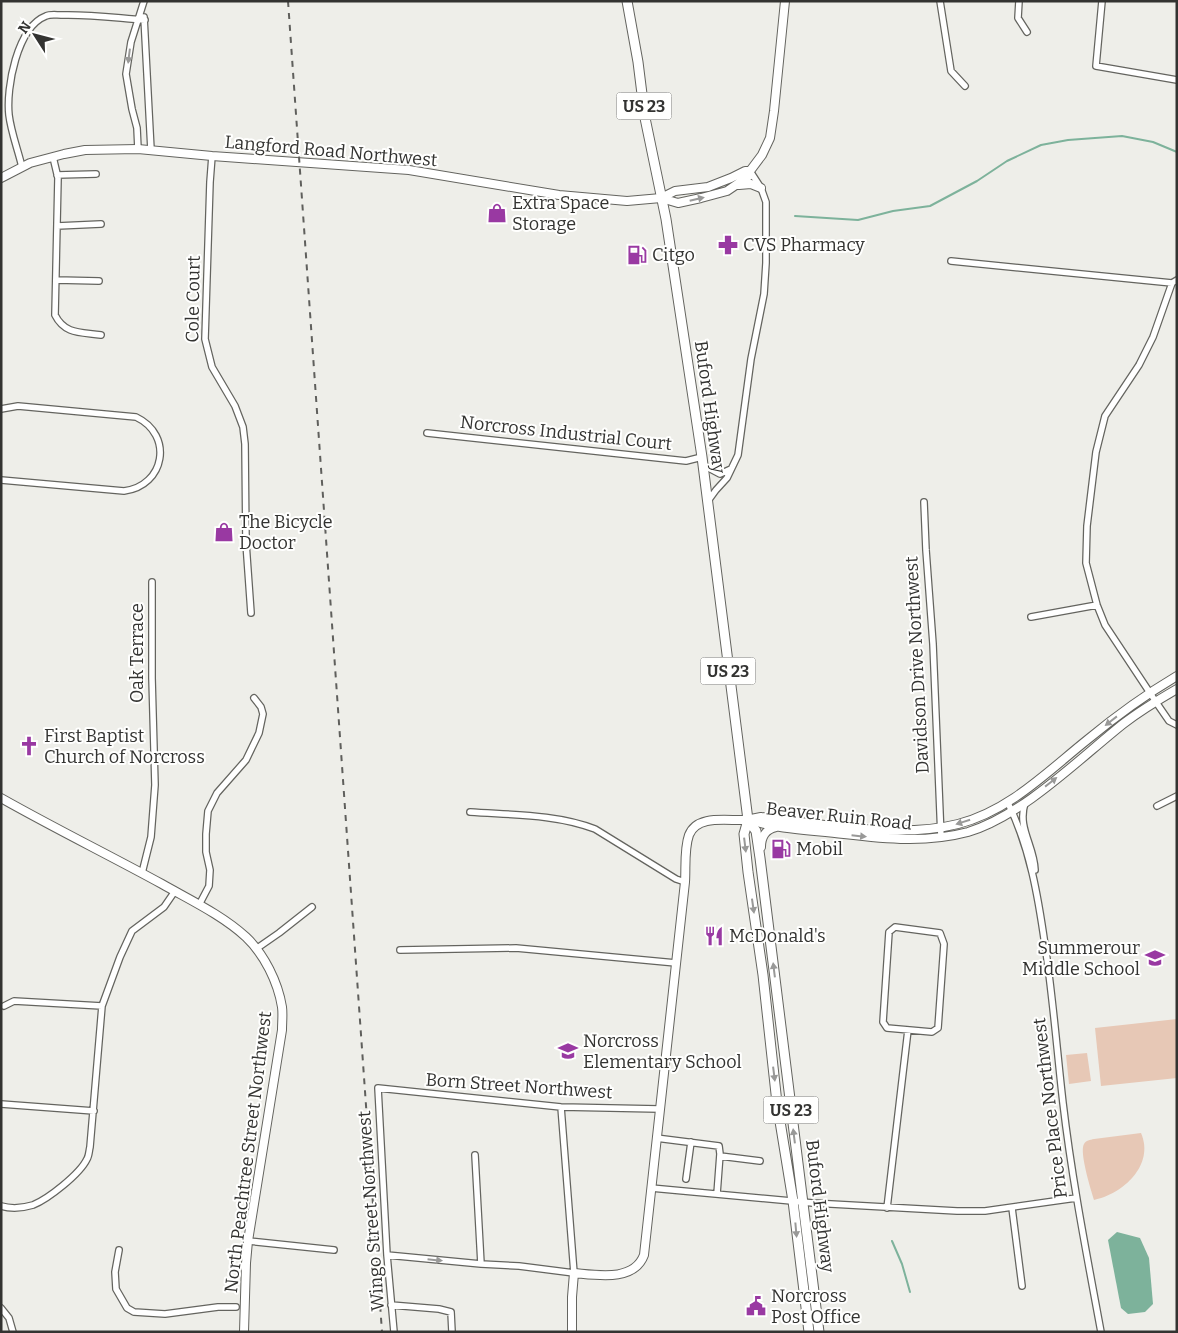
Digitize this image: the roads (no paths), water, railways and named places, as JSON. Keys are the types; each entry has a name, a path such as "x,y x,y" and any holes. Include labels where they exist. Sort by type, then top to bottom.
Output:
{"main road":[{"name":"Buford Highway","path":"627,1 646,118 666,219 702,461 748,820 744,834 765,992 777,1103 793,1201 808,1332"},
{"name":"Buford Highway","path":"748,820 756,831 760,858 820,1332"},
{"path":"765,992 776,990"}],"street":[{"path":"144,1 142,20 151,150"},
{"path":"707,502 727,478 738,455 751,359 764,294 766,202 761,188 750,171 762,156 770,138 785,1"},
{"path":"940,1 951,72 965,86"},
{"path":"1019,1 1018,18 1027,32"},
{"path":"1102,1 1096,66 1177,80"},
{"path":"22,167 9,116 9,99 13,65 21,44 33,24 46,16 70,14 142,20"},
{"path":"138,149 137,128 126,74 131,42 142,20"},
{"name":"Langford Road Northwest","path":"1,178 22,167 53,156 85,150 138,149 409,170 569,196 627,201 661,198 678,203 732,188 750,176 750,171 744,171 708,187 674,191 661,198"},
{"path":"53,156 58,176 56,316 60,325 70,331 101,335"},
{"name":"Cole Court","path":"212,156 205,339 212,367 235,406 243,427 245,444 246,543 252,613"},
{"path":"58,176 96,174"},
{"path":"732,188 741,184 751,184 761,188"},
{"path":"57,226 101,224"},
{"path":"951,261 1175,281 1153,337 1139,365 1105,416 1096,452 1087,526 1086,563 1097,605 1105,625 1169,720 1177,725"},
{"path":"56,280 99,281"},
{"path":"1,409 18,406 136,417 146,422 155,431 160,444 158,465 153,476 145,485 134,490 124,491 1,480"},
{"name":"Norcross Industrial Court","path":"427,434 686,461 702,461"},
{"path":"702,461 720,474 731,470"},
{"name":"Davidson Drive Northwest","path":"924,502 937,719 941,837"},
{"name":"Oak Terrace","path":"142,873 151,837 155,785 152,582"},
{"path":"1031,617 1097,605"},
{"name":"Beaver Ruin Road","path":"748,820 761,817 852,827 904,830 958,824 1008,803 1113,719 1150,692 1177,676"},
{"name":"Beaver Ruin Road","path":"748,820 776,827 918,840 941,837 978,828 1012,812 1025,803 1124,723 1177,689"},
{"path":"199,905 209,886 210,870 206,852 208,811 217,793 246,760 260,733 263,714 261,706 254,698"},
{"path":"1157,806 1177,796"},
{"name":"North Peachtree Street Northwest","path":"1,798 142,873 223,919 246,937 256,948 272,975 282,1008 282,1030 248,1241 244,1332"},
{"name":"Price Place Northwest","path":"1008,803 1022,836 1038,891 1076,1198 1101,1332"},
{"name":"Price Place Northwest","path":"1025,803 1022,812 1022,823 1035,867 1034,879"},
{"path":"470,812 546,818 584,825 595,829 676,879 685,882"},
{"path":"387,1255 592,1274 623,1273 633,1270 639,1264 645,1251 688,840 695,826 706,821 748,820"},
{"path":"760,858 761,841 770,828 776,827"},
{"path":"1,1206 21,1208 32,1205 57,1189 87,1159 94,1111 102,1006 120,956 132,931 164,908 175,891"},
{"path":"256,948 280,933 312,907"},
{"path":"894,927 940,933 944,944 938,1028 932,1032 908,1030 888,1028 883,1022 889,932 894,927"},
{"path":"400,950 516,948 676,963"},
{"path":"4,1006 14,1001 102,1006"},
{"path":"887,1208 908,1030"},
{"name":"Born Street Northwest","path":"378,1088 561,1107 659,1109"},
{"name":"Wingo Street Northwest","path":"378,1088 387,1255 394,1332"},
{"path":"1,1104 94,1111"},
{"path":"561,1107 574,1273 572,1332"},
{"path":"656,1138 716,1145 720,1148 717,1194"},
{"path":"686,1179 691,1142"},
{"path":"475,1155 481,1264"},
{"path":"720,1156 760,1161"},
{"path":"651,1188 803,1202 960,1211 1012,1208 1076,1198"},
{"path":"1012,1208 1022,1286"},
{"path":"248,1241 334,1250"},
{"path":"119,1250 115,1272 116,1289 127,1308 131,1310 165,1314 218,1307 236,1307"},
{"path":"391,1305 439,1309 451,1312 452,1332"},
{"path":"1,1308 9,1318 13,1332"}],"waterway":[{"path":"795,216 858,220 893,211 930,206 977,181 1007,161 1041,145 1068,140 1122,136 1153,142 1177,152"},
{"path":"892,1241 902,1264 910,1292"}],"railway":[{"path":"288,1 382,1332"}],"place":[{"name":"Extra Space Storage","path":"497,213"},
{"name":"CVS Pharmacy","path":"728,245"},
{"name":"Citgo","path":"637,255"},
{"name":"The Bicycle Doctor","path":"224,532"},
{"name":"First Baptist Church of Norcross","path":"29,746"},
{"name":"Mobil","path":"781,849"},
{"name":"McDonald's","path":"714,936"},
{"name":"Summerour Middle School","path":"1155,958"},
{"name":"Norcross Elementary School","path":"568,1051"},
{"name":"Norcross Post Office","path":"756,1306"}]}
